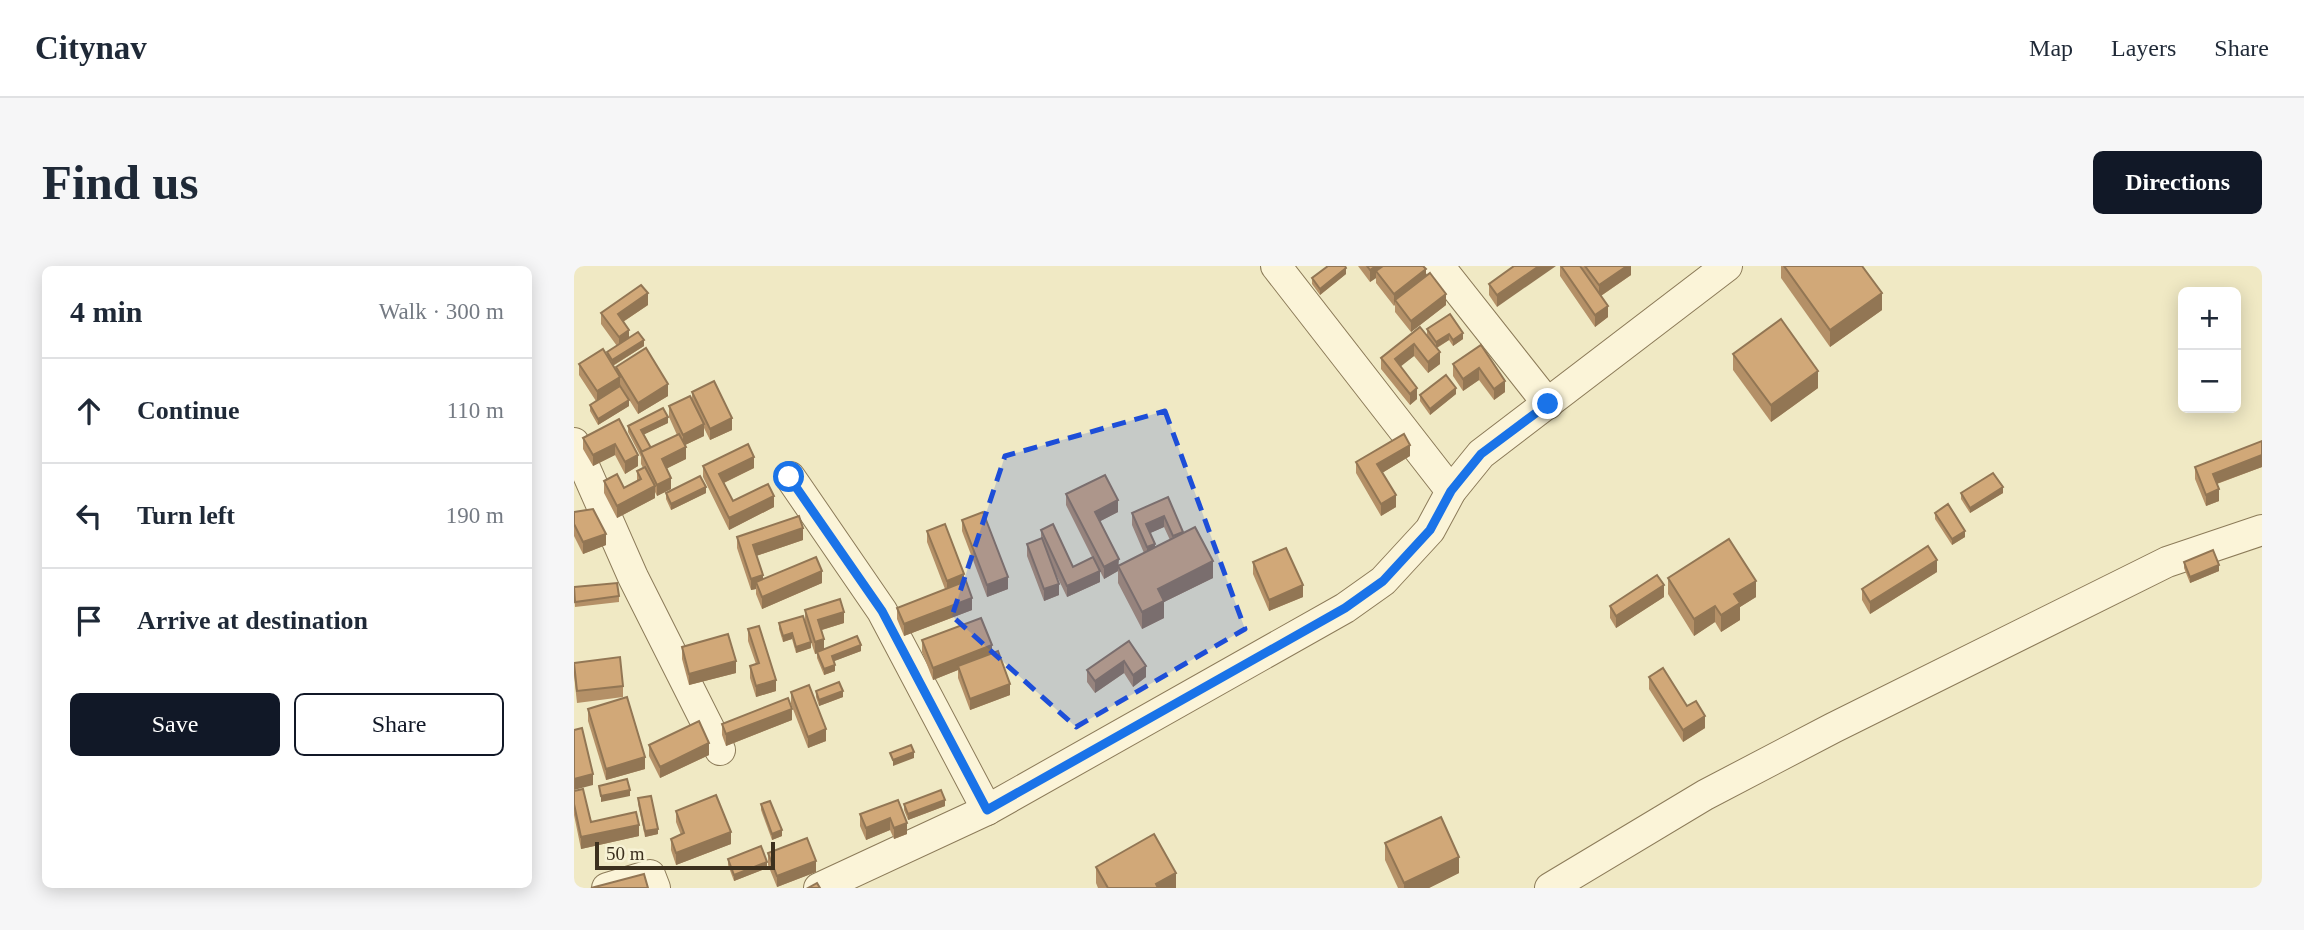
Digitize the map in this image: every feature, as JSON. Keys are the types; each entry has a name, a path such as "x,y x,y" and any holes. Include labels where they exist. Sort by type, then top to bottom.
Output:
{"street":[{"path":"1276,266 1451,491"},
{"path":"1439,266 1548,404"},
{"path":"829,886 987,810 1345,608 1383,581 1430,530 1451,491 1481,454 1727,266"},
{"path":"574,443 633,577 720,750"},
{"path":"789,477 882,611 987,810"},
{"path":"1550,888 1705,795 1833,728 2167,562 2262,530"},
{"path":"607,888 650,875 655,888"}],"highlighted area":[{"path":"1165,411 1245,629 1076,727 952,616 1005,456"}],"building":[{"path":"1328,266 1346,268 1320,289 1312,278"},
{"path":"1383,266 1423,266 1426,269 1394,294 1376,271"},
{"path":"1514,266 1539,266 1497,295 1489,284"},
{"path":"1561,266 1580,266 1608,306 1595,315"},
{"path":"1585,266 1627,266 1599,285"},
{"path":"1784,266 1862,266 1882,293 1830,330"},
{"path":"1430,273 1446,294 1411,321 1395,300"},
{"path":"641,285 648,293 618,314 629,330 619,337 601,313"},
{"path":"1450,314 1463,333 1453,340 1449,334 1436,342 1427,329"},
{"path":"1781,319 1818,371 1771,405 1733,354"},
{"path":"1420,327 1440,352 1428,362 1414,344 1395,359 1417,388 1410,394 1381,358"},
{"path":"638,332 644,340 612,360 607,352"},
{"path":"1481,345 1505,381 1494,389 1479,368 1463,379 1453,364"},
{"path":"646,348 668,384 638,403 616,367"},
{"path":"603,349 620,377 597,391 579,364"},
{"path":"1446,375 1456,388 1430,409 1420,395"},
{"path":"714,381 732,418 710,429 692,392"},
{"path":"620,386 629,400 598,419 590,405"},
{"path":"690,396 704,424 683,435 669,406"},
{"path":"663,408 668,417 641,430 651,448 642,452 628,426"},
{"path":"619,419 638,455 625,462 615,444 593,455 583,438"},
{"path":"679,434 686,447 662,459 671,478 657,485 641,452"},
{"path":"1404,434 1410,445 1377,464 1396,495 1381,504 1356,462"},
{"path":"2262,441 2262,455 2213,474 2219,489 2206,495 2195,467"},
{"path":"748,444 754,457 719,474 733,501 768,484 774,496 729,518 703,466"},
{"path":"645,467 655,486 617,506 604,481 617,474 624,488 641,479 637,471"},
{"path":"1993,473 2003,487 1970,508 1961,493"},
{"path":"1105,475 1118,500 1095,512 1119,559 1104,567 1066,494"},
{"path":"700,476 706,487 671,504 666,493"},
{"path":"1168,497 1183,532 1173,536 1164,516 1146,524 1155,544 1147,547 1132,513"},
{"path":"1948,504 1965,531 1952,539 1935,513"},
{"path":"593,509 606,534 583,542 574,524 574,512"},
{"path":"983,512 1008,577 987,585 962,520"},
{"path":"799,516 803,528 753,545 763,575 751,579 737,537"},
{"path":"945,524 964,574 947,581 927,531"},
{"path":"1053,524 1073,567 1093,557 1100,571 1067,586 1041,530"},
{"path":"1195,527 1213,561 1158,589 1164,601 1142,612 1118,566"},
{"path":"1042,538 1059,584 1044,589 1027,544"},
{"path":"1729,539 1756,581 1734,594 1740,603 1721,615 1715,606 1694,619 1668,578"},
{"path":"1928,546 1937,560 1870,602 1862,589"},
{"path":"1286,548 1303,585 1269,600 1253,562"},
{"path":"2213,550 2219,565 2190,577 2184,562"},
{"path":"816,557 822,571 762,597 756,582"},
{"path":"1657,575 1664,585 1616,616 1610,606"},
{"path":"966,581 972,598 904,624 897,608"},
{"path":"617,583 619,596 575,602 574,587"},
{"path":"840,599 844,612 818,620 824,639 815,642 805,610"},
{"path":"803,616 811,642 796,647 792,633 783,636 779,623"},
{"path":"981,618 992,645 933,668 922,640"},
{"path":"759,626 776,680 756,686 750,666 759,663 748,629"},
{"path":"728,634 736,661 689,674 682,647"},
{"path":"857,636 861,645 832,656 835,665 824,669 817,652"},
{"path":"1129,641 1146,666 1133,675 1124,661 1095,681 1087,670"},
{"path":"998,651 1010,684 970,699 958,666"},
{"path":"620,657 623,686 577,691 574,663"},
{"path":"1663,668 1687,706 1696,701 1705,716 1683,730 1649,677"},
{"path":"839,682 843,691 819,700 816,691"},
{"path":"809,685 826,729 808,737 791,692"},
{"path":"627,697 645,757 606,769 588,709"},
{"path":"788,698 792,709 726,734 722,724"},
{"path":"699,721 709,743 660,767 649,745"},
{"path":"582,728 593,774 574,779 574,730"},
{"path":"911,745 914,752 893,760 890,753"},
{"path":"627,779 630,790 601,796 599,786"},
{"path":"583,789 591,822 636,812 639,825 581,837 574,791"},
{"path":"941,790 945,800 908,814 904,804"},
{"path":"716,795 731,832 676,853 671,839 684,833 676,811"},
{"path":"651,796 658,829 645,831 638,798"},
{"path":"898,800 907,823 894,828 890,818 866,828 860,814"},
{"path":"770,801 782,830 772,834 761,804"},
{"path":"1441,817 1459,857 1404,883 1385,843"},
{"path":"1154,834 1176,873 1156,884 1158,888 1108,888 1096,867"},
{"path":"807,838 816,861 777,876 768,853"},
{"path":"761,846 767,862 734,875 728,859"},
{"path":"644,874 648,888 591,888"}],"route":[{"path":"789,477 882,611 987,810 1345,608 1383,581 1430,530 1451,491 1481,454 1548,404"}]}
